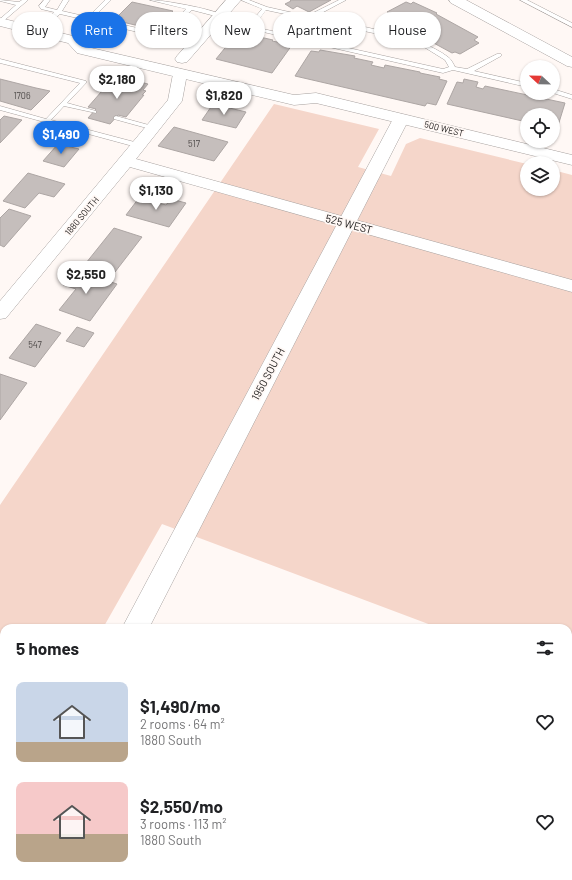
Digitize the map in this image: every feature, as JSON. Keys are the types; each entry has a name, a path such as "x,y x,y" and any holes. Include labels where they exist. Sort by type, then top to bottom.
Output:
{"main road":[{"path":"221,12 234,0"},
{"path":"456,0 572,62"},
{"name":"500 WEST","path":"0,23 12,26"},
{"path":"190,65 210,30"},
{"name":"500 WEST","path":"80,48 82,50 190,65 301,88 316,98"},
{"name":"500 WEST","path":"167,56 294,100 316,98 572,160"},
{"name":"1950 SOUTH","path":"137,624 400,119"}],"street":[{"name":"1880 SOUTH","path":"0,313 140,146 175,101 190,65"},
{"name":"525 WEST","path":"127,161 572,286"}],"lane":[{"path":"2,0 20,4"},
{"path":"0,23 25,0"},
{"path":"47,0 42,6 71,14"},
{"path":"58,11 66,0"},
{"path":"96,12 108,0"},
{"path":"152,0 210,12"},
{"path":"244,0 264,8 281,12"},
{"path":"319,12 343,0"},
{"path":"523,0 572,25"},
{"path":"187,12 191,8"},
{"path":"264,8 255,21 256,26 261,30 270,33 443,71 453,68 520,83"},
{"path":"366,30 393,36 426,46 448,58 453,68"},
{"path":"467,72 499,55"},
{"path":"0,61 84,82 47,121"},
{"path":"560,93 572,97"},
{"path":"63,104 94,112"},
{"path":"0,108 140,146"},
{"path":"116,118 154,128"}],"shaded area":[{"path":"274,104 379,129 358,167 391,176 406,144 420,138 520,162 520,196 560,196 560,172 572,175 572,624 428,624 162,524 105,624 0,624 0,505"}],"building":[{"path":"290,0 331,0 309,12 297,6 293,9 285,4 291,1"},
{"path":"132,2 173,11 135,12 135,25 127,23 127,12 122,12"},
{"path":"406,2 411,4 413,2 435,12 387,12"},
{"path":"441,17 478,37 474,40 479,43 460,54 455,52 452,53 441,47"},
{"path":"265,38 273,40 273,48 290,48 272,73 216,59 225,48 265,48"},
{"path":"320,50 355,56 354,58 373,62 371,65 384,68 385,65 420,72 440,77 439,79 447,81 436,105 427,103 425,106 295,76 311,51 319,52"},
{"path":"115,76 148,84 143,90 146,91 142,95 144,95 126,117 118,115 110,124 88,118 96,109 88,107"},
{"path":"0,79 50,91 31,110 0,101"},
{"path":"464,79 478,82 476,87 483,89 485,86 520,93 520,100 551,100 565,103 560,119 560,108 520,108 520,120 447,104 457,82 463,83"},
{"path":"213,104 246,112 236,128 202,120"},
{"path":"4,116 22,120 0,143 0,120"},
{"path":"174,127 228,142 214,161 158,146"},
{"path":"58,144 79,149 64,167 43,161"},
{"path":"28,173 65,184 54,197 39,193 25,208 3,201"},
{"path":"139,198 166,205 171,199 186,203 169,227 126,215"},
{"path":"9,209 31,216 4,247 0,245 0,218"},
{"path":"114,228 142,237 115,272 86,263"},
{"path":"75,270 117,284 90,321 59,310 76,289 63,285"},
{"path":"36,324 61,333 35,367 9,358"},
{"path":"77,327 94,333 84,347 66,341"},
{"path":"0,374 27,383 0,420"}]}
